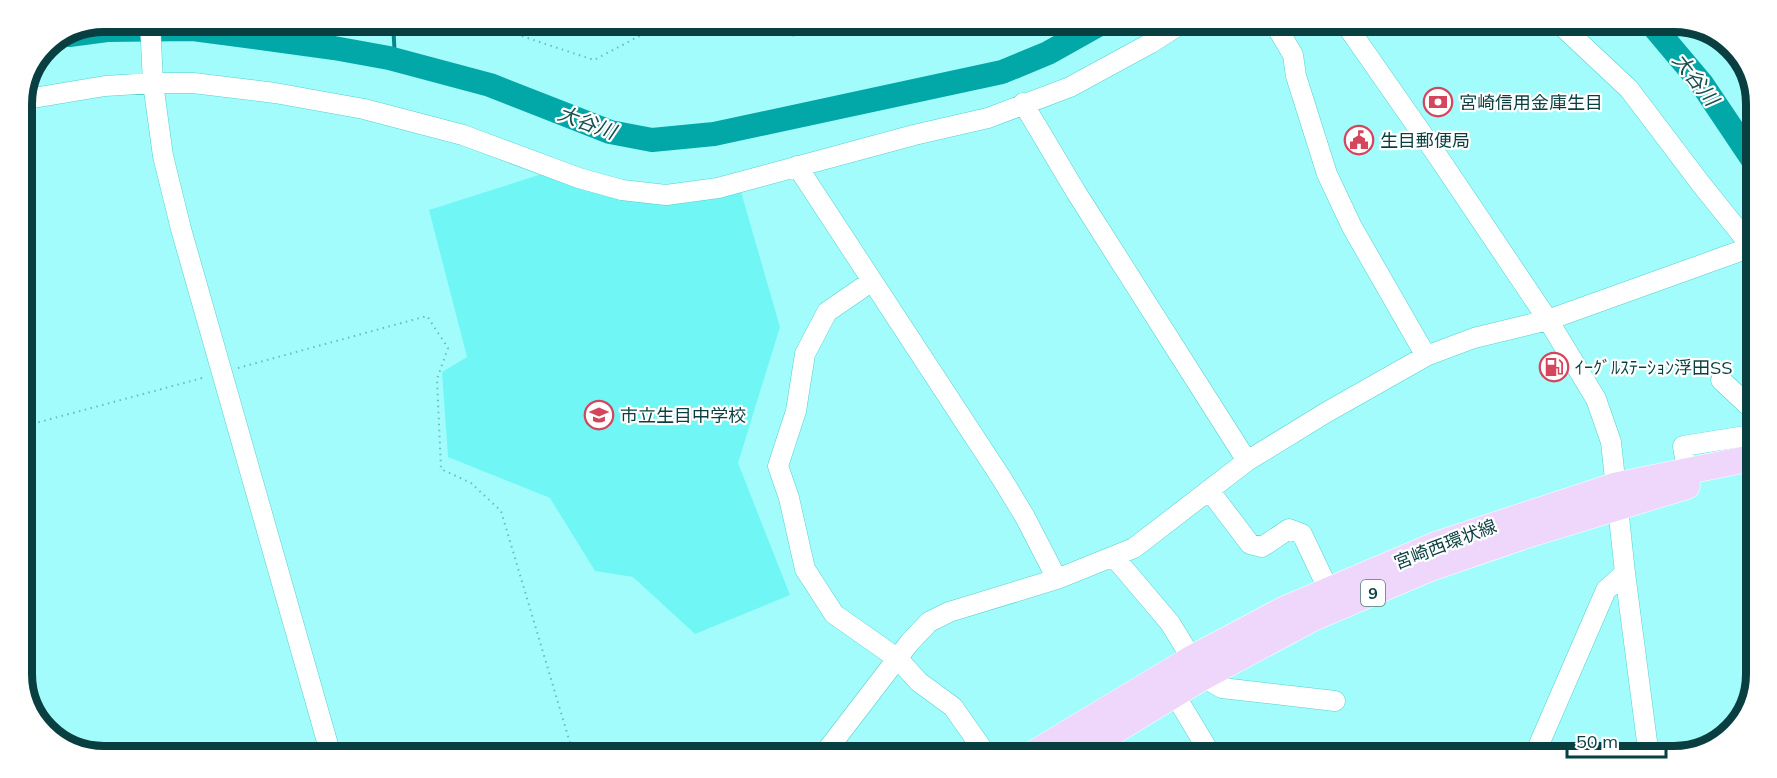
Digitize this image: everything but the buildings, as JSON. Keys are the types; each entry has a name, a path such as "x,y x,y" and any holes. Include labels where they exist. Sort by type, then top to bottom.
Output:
{"main road":[{"name":"宮崎西環状線","path":"1090,746 1175,695 1197,668 1282,610 1438,544 1746,460"},
{"name":"宮崎西環状線","path":"1691,474 1746,474"},
{"name":"宮崎西環状線","path":"1048,746 1197,668 1428,568 1616,496"}],"street":[{"path":"150,31 152,77 163,156 181,230 328,746"},
{"path":"32,98 152,77 275,93 364,109 463,135 579,178 622,190 666,195 718,188 914,135 988,118 1070,87 1170,31"},
{"path":"1279,31 1293,55 1296,76 1327,174 1352,227 1426,356"},
{"path":"1351,31 1440,158 1548,320 1596,399 1611,442 1648,746"},
{"path":"1567,31 1629,89 1701,184 1745,237"},
{"path":"1023,103 1076,192 1247,461"},
{"path":"797,166 1002,479 1025,517 1057,579"},
{"path":"830,746 910,642 930,621 949,612 1057,579 1134,548 1247,461 1426,356 1474,338 1548,320 1745,251"},
{"path":"872,281 827,312 805,354 796,411 778,466 789,498 805,569 834,614 898,658 919,682 952,707 980,746"},
{"path":"1721,380 1746,403"},
{"path":"1691,474 1683,446 1746,436"},
{"path":"1209,490 1250,544 1262,547 1289,529 1302,534 1329,591"},
{"path":"1114,557 1170,623 1197,668 1222,688 1335,701"},
{"path":"1538,746 1606,590 1625,573"},
{"path":"1175,695 1206,746"}],"path":[{"path":"507,31 594,60 649,31"},
{"path":"523,31 527,38"},
{"path":"791,31 795,39"},
{"path":"32,424 427,316 448,348 437,379 441,469 471,483 501,511 571,746"}],"shaded area":[{"name":"市立生目中学校","path":"545,173 651,203 741,192 780,327 738,463 790,595 695,634 633,577 595,571 550,498 448,457 442,372 467,357 429,210"}],"waterway":[{"name":"大谷川","path":"208,31 389,58 490,85 610,132 652,140 714,134 1002,72 1048,53 1087,31"},
{"path":"393,31 395,59"},
{"name":"大谷川","path":"1657,31 1702,84 1745,148"}],"place":[{"name":"宮崎信用金庫生目","path":"1438,102"},
{"name":"生目郵便局","path":"1359,140"},
{"name":"ｲｰｸﾞﾙｽﾃｰｼｮﾝ浮田SS","path":"1554,367"},
{"name":"市立生目中学校","path":"599,415"}]}
